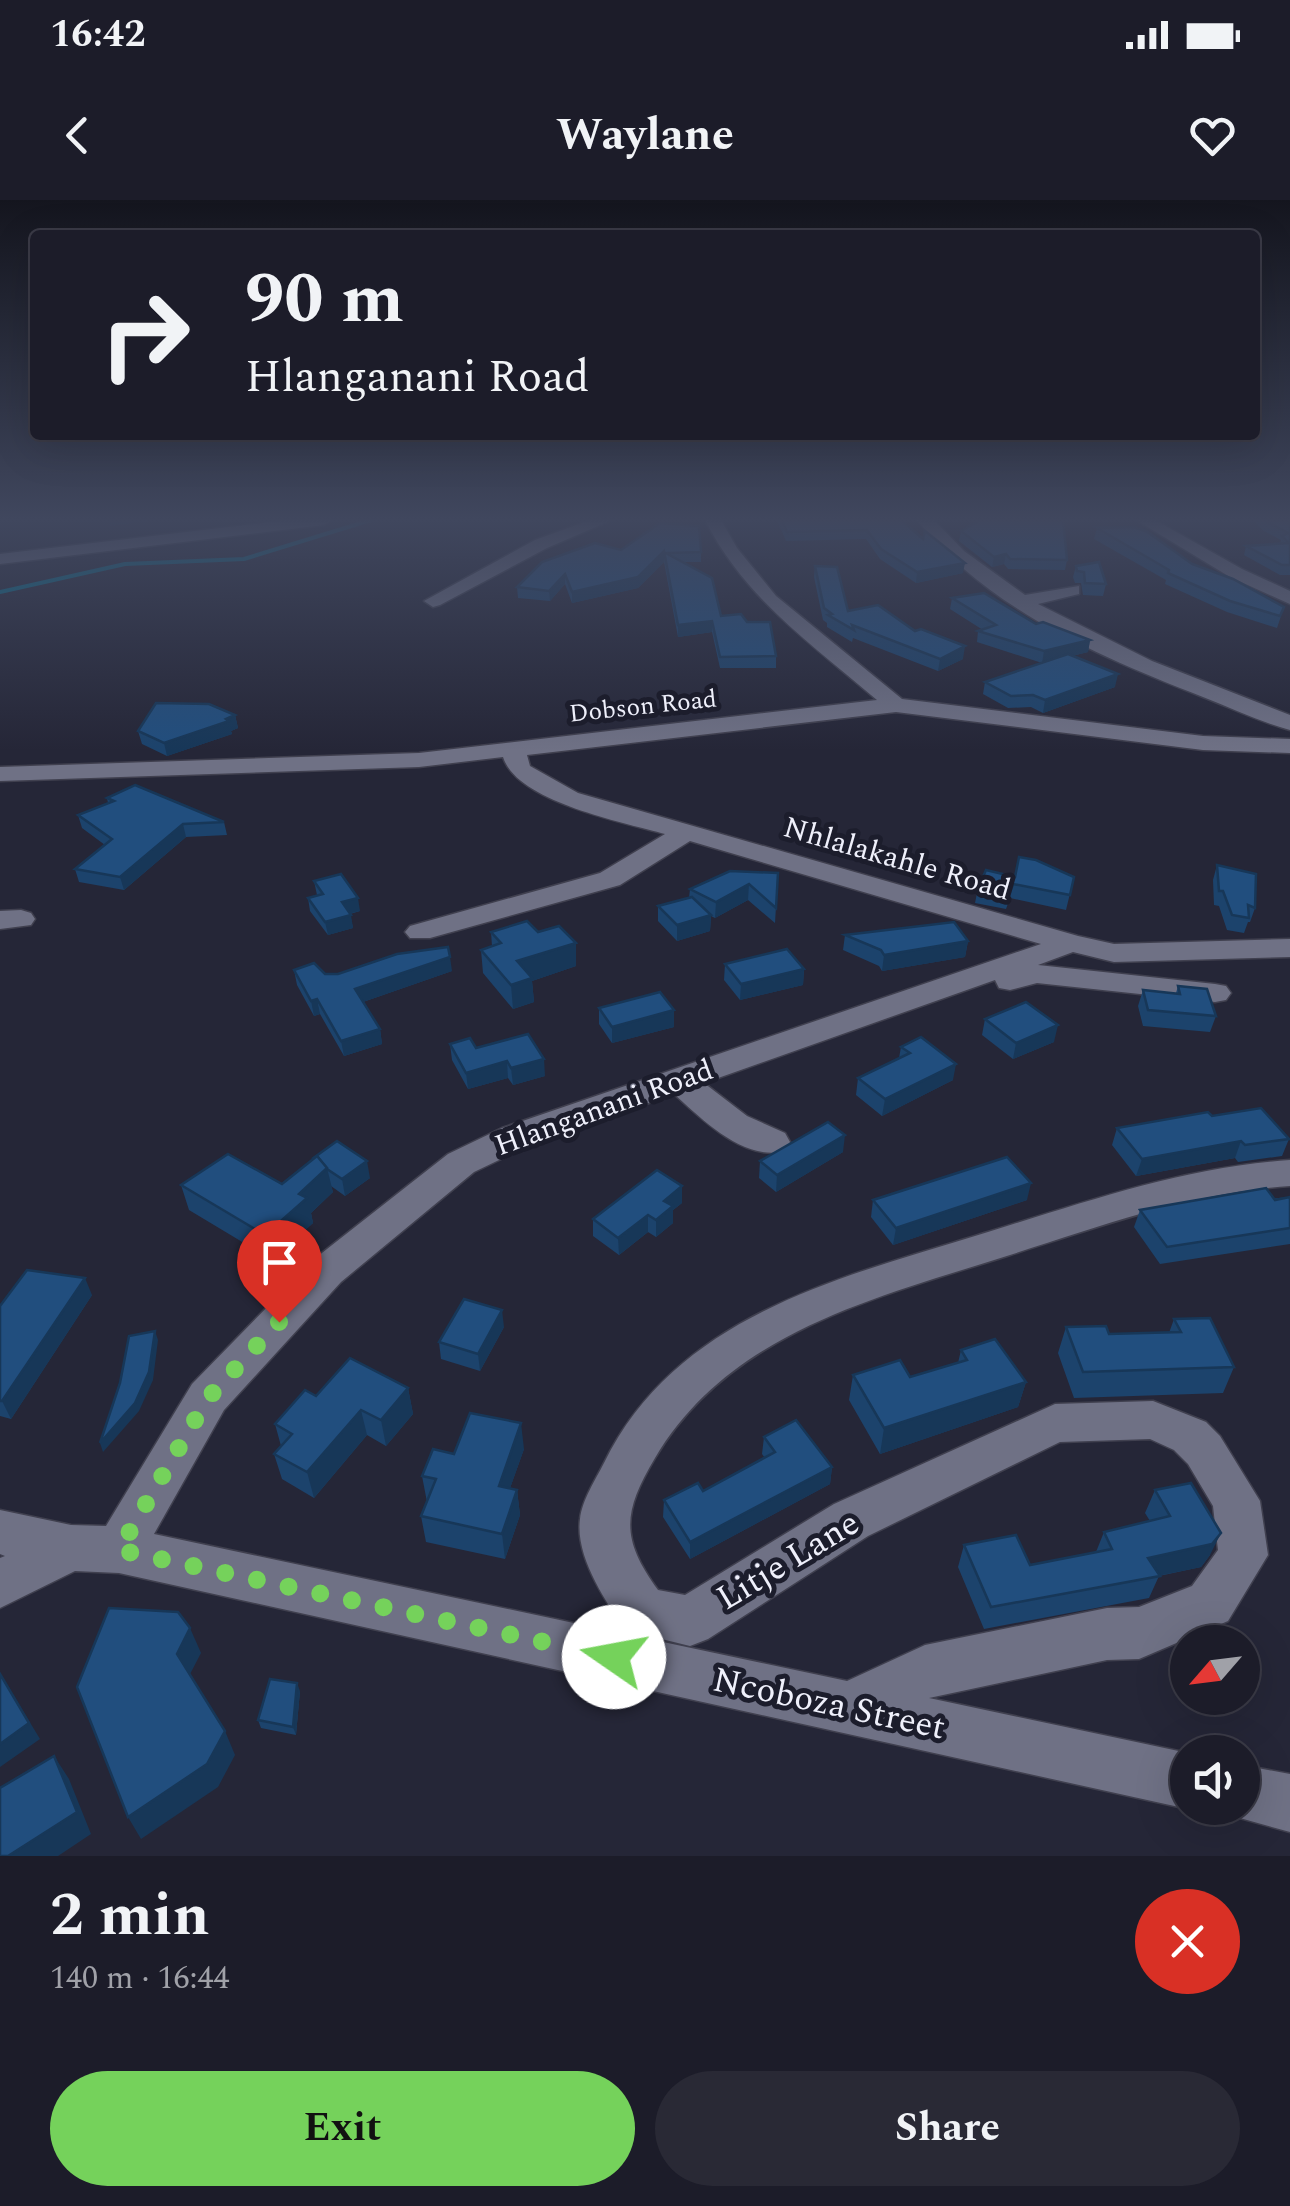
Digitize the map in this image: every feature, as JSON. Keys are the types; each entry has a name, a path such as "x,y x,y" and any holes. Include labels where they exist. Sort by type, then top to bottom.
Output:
{"street":[{"path":"433,601 440,597"},
{"path":"767,597 896,705"},
{"path":"1019,597 1121,656 1290,723"},
{"path":"1025,601 1041,597"},
{"name":"Dobson Road","path":"0,774 419,760 896,705 1203,743 1290,746"},
{"name":"Nhlalakahle Road","path":"516,749 514,760 521,771 570,798 1071,944 1114,952 1290,948"},
{"path":"420,932 610,879 686,833"},
{"name":"Hlanganani Road","path":"95,1549 208,1398 327,1271 461,1162 515,1137 1071,944"},
{"path":"888,1007 904,1014 924,1013 1038,974 1215,993"},
{"path":"679,1080 752,1137 772,1142"},
{"name":"Litje Lane","path":"848,1708 925,1672 1107,1634 1139,1633 1210,1604 1243,1555 1236,1501 1204,1450 1190,1436 1153,1420 1055,1422 851,1520 690,1621 643,1612 616,1575 603,1520 631,1449 677,1396 724,1354 782,1320 852,1291 1140,1198 1243,1174 1290,1173"},
{"name":"Ncoboza Street","path":"0,1532 1170,1777"},
{"path":"0,1584 95,1549"},
{"path":"1260,1797 1290,1803"}],"building":[{"path":"673,597 717,597 721,616 741,614 747,622 770,622 776,656 720,657 712,621 678,625"},
{"path":"822,597 845,597 848,611 878,605 915,631 921,629 965,646 940,659 852,625 854,630 828,615 832,614 824,608"},
{"path":"991,597 1036,624 1043,622 1090,640 1044,651 978,631 996,625 952,598"},
{"path":"1222,597 1266,597 1284,607 1280,616"},
{"path":"1068,654 1118,674 1045,700 1033,695 1011,696 985,682"},
{"path":"156,703 209,704 235,715 226,719 229,721 164,743 138,731"},
{"path":"135,785 224,822 183,824 120,877 75,869 112,839 78,815 114,801 107,798"},
{"path":"1019,857 1074,877 1070,895 1013,884 1009,895 978,888 986,870 1015,877"},
{"path":"1217,865 1256,874 1255,908 1248,905 1249,918 1232,915 1223,891 1219,891"},
{"path":"730,871 778,873 776,908 749,884 716,902 690,889"},
{"path":"341,874 358,898 342,902 351,915 325,922 308,898 323,894 314,881"},
{"path":"692,897 711,915 677,925 658,906"},
{"path":"527,921 538,932 559,926 576,943 517,961 532,978 511,985 481,950 501,943 491,932"},
{"path":"954,922 968,941 884,955 881,950 845,935"},
{"path":"448,947 450,957 355,989 380,1029 341,1041 317,999 311,1001 294,970 314,963 325,974 338,974 397,954"},
{"path":"787,949 804,969 741,984 725,964"},
{"path":"1178,986 1207,989 1216,1016 1148,1010 1143,990 1180,994"},
{"path":"660,992 674,1010 612,1027 599,1008"},
{"path":"1026,1002 1058,1025 1016,1043 985,1019"},
{"path":"528,1034 544,1059 511,1068 507,1061 466,1073 450,1044 470,1038 476,1048"},
{"path":"921,1037 956,1064 885,1099 858,1078 910,1053 901,1047"},
{"path":"1261,1108 1289,1139 1245,1145 1241,1141 1142,1159 1117,1128 1208,1112 1212,1116"},
{"path":"828,1122 845,1135 777,1175 760,1161"},
{"path":"337,1141 367,1161 342,1179 317,1156 312,1159"},
{"path":"228,1154 282,1184 317,1156 327,1168 299,1194 307,1198 265,1235 181,1185"},
{"path":"1007,1157 1031,1183 896,1228 873,1200"},
{"path":"657,1170 682,1186 664,1201 673,1206 656,1220 648,1215 618,1238 593,1219"},
{"path":"1266,1188 1275,1200 1290,1197 1290,1228 1167,1247 1140,1210"},
{"path":"27,1270 85,1278 0,1401 0,1306"},
{"path":"464,1299 502,1310 478,1354 439,1342"},
{"path":"1210,1318 1234,1367 1083,1372 1066,1327 1106,1326 1109,1334 1181,1332 1174,1319"},
{"path":"155,1331 149,1372 135,1403 100,1443 120,1383 129,1336"},
{"path":"995,1339 1026,1382 884,1428 853,1375 900,1360 910,1377 967,1360 961,1350"},
{"path":"350,1358 408,1388 381,1420 361,1410 307,1472 274,1454 292,1434 275,1424 305,1390 316,1396"},
{"path":"470,1413 521,1423 499,1486 517,1490 502,1534 421,1516 436,1479 422,1476 433,1449 454,1454"},
{"path":"796,1420 832,1467 690,1542 664,1500 698,1483 703,1491 775,1452 764,1437"},
{"path":"1191,1483 1221,1533 1212,1544 1148,1558 1160,1576 991,1607 964,1545 1016,1535 1030,1565 1112,1549 1104,1532 1170,1516 1155,1490"},
{"path":"109,1608 178,1612 190,1628 177,1654 225,1731 207,1764 128,1817 77,1687"},
{"path":"0,1674 29,1723 0,1744"},
{"path":"270,1679 297,1683 293,1727 258,1720"},
{"path":"54,1756 77,1812 8,1856 0,1856 0,1788"}],"route":[{"path":"279,1322 208,1398 119,1550 614,1657"}]}
